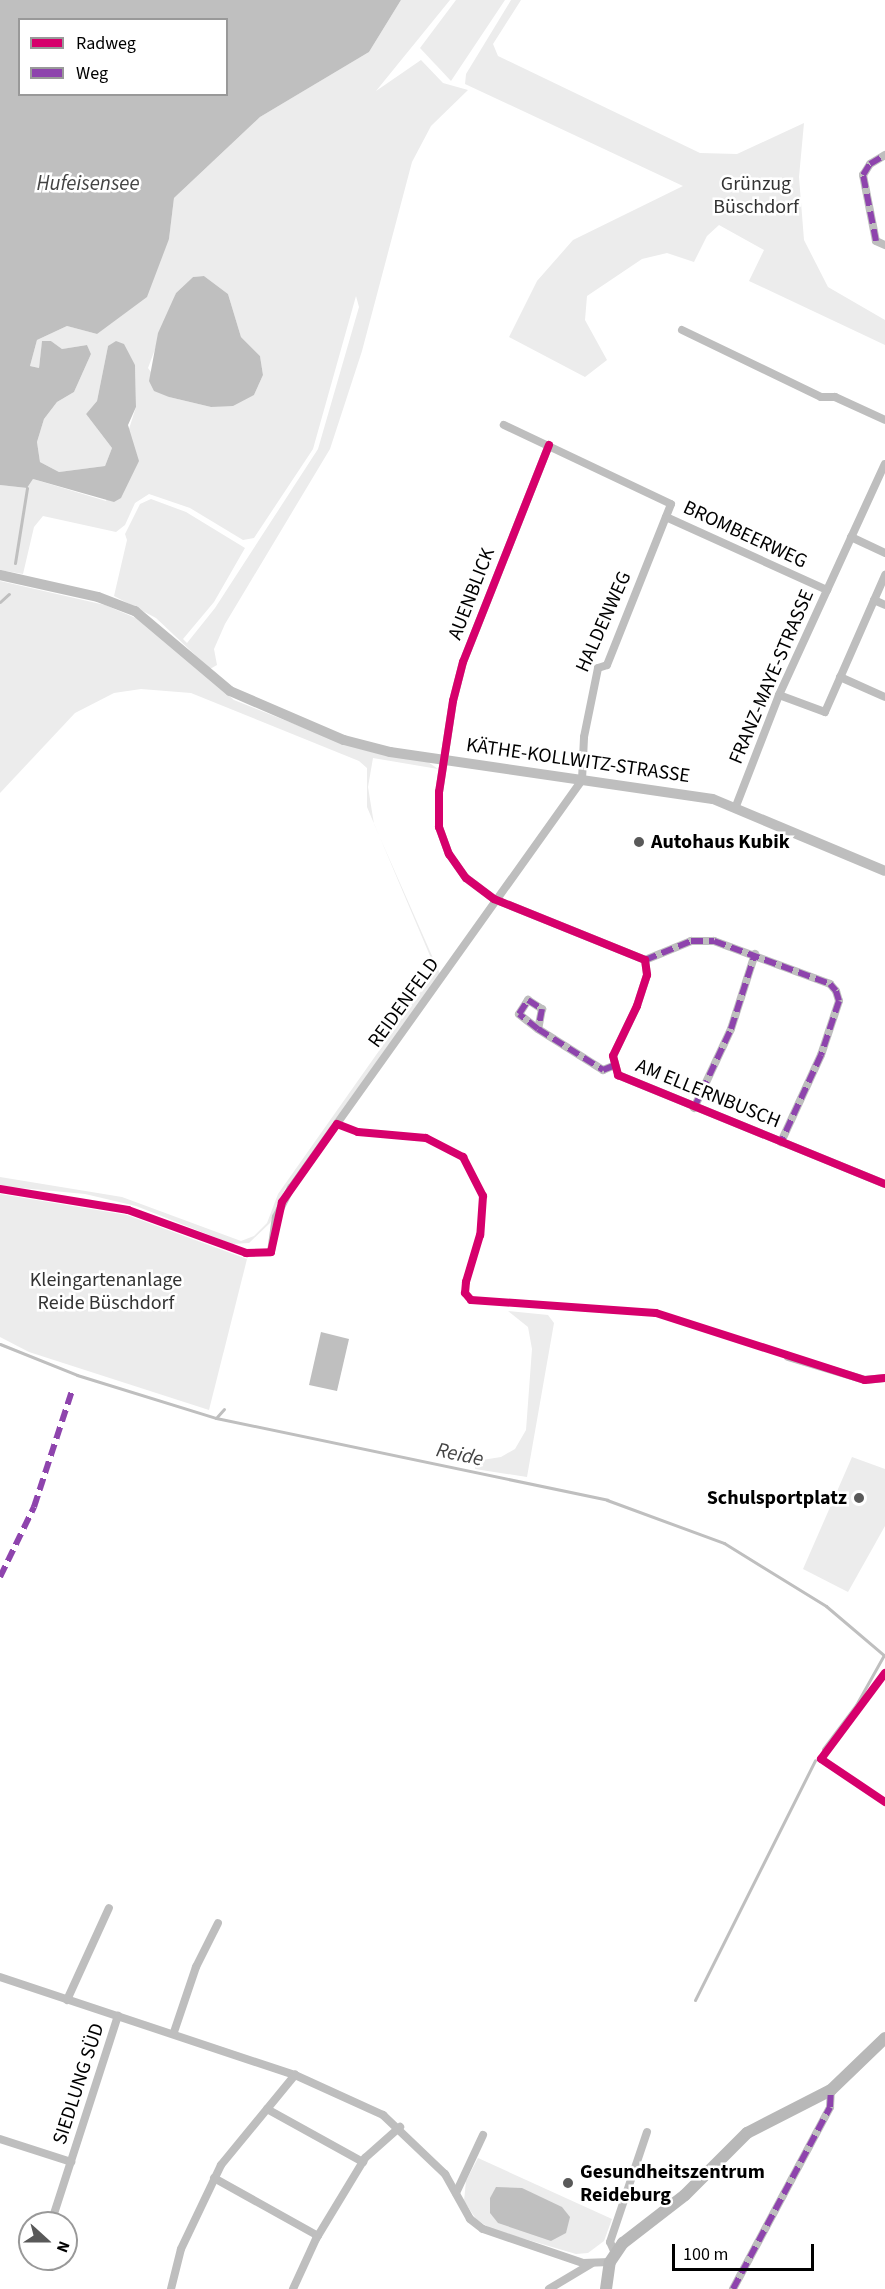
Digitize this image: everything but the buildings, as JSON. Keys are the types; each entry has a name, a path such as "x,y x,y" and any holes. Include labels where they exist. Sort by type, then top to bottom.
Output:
{"main road":[{"path":"606,2289 612,2258 685,2195 747,2133 831,2090 885,2038"}],"street":[{"path":"885,155 870,164 863,175 876,241 885,245"},
{"path":"682,330 821,397 835,397 885,420"},
{"name":"BROMBEERWEG","path":"504,425 671,504 666,517 826,590"},
{"name":"AUENBLICK","path":"494,899 466,878 439,827 444,759 463,662 549,445"},
{"name":"FRANZ-MAYE-STRASSE","path":"736,806 779,695 885,464"},
{"name":"HALDENWEG","path":"582,780 584,737 598,668 608,665 666,517"},
{"path":"851,537 885,553"},
{"path":"779,695 821,713 840,677 885,575"},
{"name":"KÄTHE-KOLLWITZ-STRASSE","path":"5,576 98,597 135,611 211,676 252,704 344,740 444,759 736,806 885,871"},
{"path":"874,600 885,605"},
{"path":"840,677 885,697"},
{"name":"REIDENFELD","path":"271,1252 276,1217 291,1188 441,981 494,899 582,780"},
{"path":"494,899 645,960 692,941 714,941 755,954 830,984 839,1001 821,1055 781,1142"},
{"path":"694,1108 731,1029 755,954"},
{"name":"AM ELLERNBUSCH","path":"645,960 647,975 613,1056 613,1066 618,1075 694,1108 885,1184"},
{"path":"538,1029 603,1070 613,1066"},
{"path":"788,1357 865,1380 885,1378"},
{"path":"68,2000 109,1908"},
{"path":"174,2032 196,1966 218,1923"},
{"path":"0,1977 174,2032 295,2075 400,2127 445,2174 470,2219 483,2229 591,2264"},
{"name":"SIEDLUNG SÜD","path":"55,2211 118,2016"},
{"path":"171,2289 181,2249 214,2178 295,2075"},
{"path":"733,2289 830,2107 831,2090"},
{"path":"267,2109 363,2162"},
{"path":"293,2289 318,2236 363,2162 400,2127"},
{"path":"549,2289 591,2264 612,2258 610,2242 647,2132"},
{"path":"456,2193 483,2136"},
{"name":"SIEDLUNG SÜD","path":"0,2139 71,2162"},
{"path":"214,2178 318,2236"}],"green space":[{"path":"401,0 450,0 376,91 421,60 443,83 468,90 431,126 412,162 362,351 330,449 225,624 214,649 217,665 210,669 156,618 114,596 127,540 125,534 140,504 151,499 186,512 245,548 214,602 183,639 187,643 215,608 318,449 359,307 356,296 313,449 254,538 243,540 190,508 149,494 135,503 125,525 116,532 43,516 34,527 23,574 0,570 0,485 27,488 33,479 106,501 136,407 135,365 108,346 97,401 86,414 112,448 105,466 59,472 40,462 37,442 44,419 57,402 74,392 91,354 87,345 62,349 51,341 42,342 39,368 30,366 37,340 67,326 97,334 169,239 174,198 260,117 369,52","holes":["204,276 228,294 241,337 260,356 263,375 254,395 211,407 169,397 148,368 176,293 193,277"]},
{"path":"456,0 505,0 451,81 420,48"},
{"name":"Grünzug Büschdorf","path":"511,0 521,0 493,44 498,56 700,153 737,154 804,123 799,177 804,240 828,287 885,320 885,345 749,281 764,250 719,225 707,236 694,262 667,253 642,259 587,296 585,320 607,360 585,377 509,337 537,281 573,240 683,186 465,84 466,74"},
{"path":"0,581 105,605 138,619 234,700 345,744 428,762 438,769 373,758 368,787 374,823 367,807 367,768 359,761 191,693 141,689 114,693 75,713 0,793"},
{"path":"379,836 440,974 285,1189 270,1223 249,1243 232,1244 136,1206 85,1194 0,1186 0,1177 122,1197 241,1241 254,1236 267,1223 278,1194 436,970"},
{"name":"Kleingartenanlage Reide Büschdorf","path":"0,1194 127,1215 247,1259 209,1410 29,1352 0,1337"},
{"path":"508,1311 548,1315 554,1323 527,1477 475,1469 476,1461 501,1457 515,1449 526,1430 532,1349 528,1327"},
{"name":"Schulsportplatz","path":"852,1457 885,1469 885,1526 848,1592 803,1569"},
{"path":"478,2158 612,2219 604,2241 588,2253 576,2254 491,2229 476,2219 464,2201 466,2181"}],"water":[{"name":"Hufeisensee","path":"0,0 401,0 369,52 260,117 174,198 169,239 147,297 97,334 67,326 37,340 30,366 39,368 42,341 51,341 62,349 87,345 91,354 74,392 57,402 44,419 37,442 40,462 59,472 105,466 112,448 86,414 97,401 108,346 116,341 124,344 135,365 136,407 128,425 139,461 121,498 114,502 33,479 27,488 0,485"},
{"path":"204,276 228,294 241,337 260,356 263,375 254,395 233,406 211,407 169,397 154,391 149,381 158,333 176,293 193,277"},
{"path":"321,1332 349,1339 337,1391 309,1385"},
{"path":"496,2187 522,2188 562,2207 570,2217 566,2233 551,2241 498,2223 490,2213 490,2198"}],"waterway":[{"path":"15,563 27,488"},
{"path":"0,602 9,594"},
{"name":"Reide","path":"0,1344 77,1375 216,1418 607,1500 724,1543 826,1606 885,1656"},
{"path":"216,1418 224,1409"},
{"path":"823,1749 856,1705 884,1655"},
{"path":"695,2000 815,1760"}],"marked path":[{"path":"876,241 863,175 870,164 885,155"},
{"path":"645,960 691,941 714,941 830,984 836,991 839,1001 821,1055 781,1142"},
{"path":"694,1108 731,1029 755,954"},
{"path":"538,1029 519,1014 528,1000 542,1009 538,1029 603,1070 613,1066"},
{"path":"0,1577 34,1507 73,1388"},
{"path":"733,2289 830,2107 831,2090"}],"cycle path":[{"path":"549,445 463,662 453,701 439,792 439,827 449,854 466,878 494,899 645,960 647,975 637,1006 613,1056 618,1075 885,1184"},
{"path":"0,1189 128,1210 246,1253 271,1252 282,1202 337,1124 358,1132 426,1138 463,1157 483,1196 480,1235 466,1282 465,1293 471,1300 656,1313 865,1380 885,1378"},
{"path":"885,1673 821,1759 885,1802"}],"place":[{"name":"Autohaus Kubik","path":"639,842"},
{"name":"Schulsportplatz","path":"859,1498"},
{"name":"Gesundheitszentrum Reideburg","path":"568,2183"}]}
